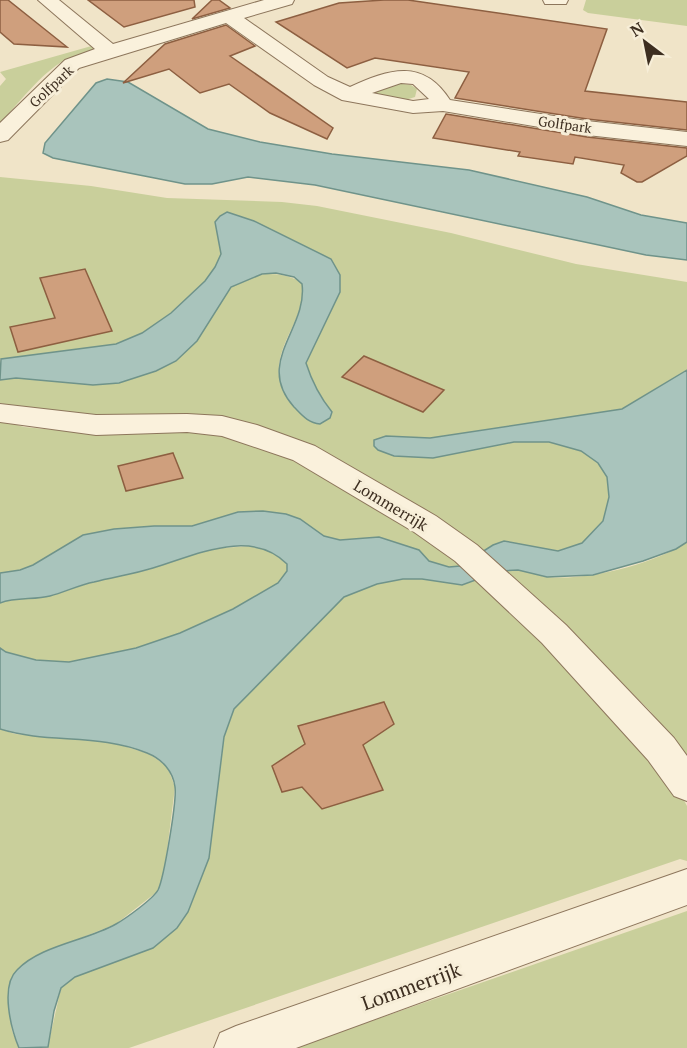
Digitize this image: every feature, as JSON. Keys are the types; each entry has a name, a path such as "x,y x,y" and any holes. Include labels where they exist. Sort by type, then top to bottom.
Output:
{"street":[{"path":"47,0 110,51"},
{"name":"Golfpark","path":"0,135 72,64 285,0"},
{"path":"552,0 559,0"},
{"name":"Golfpark","path":"230,17 321,81 350,95 413,107 443,105 587,128 687,139"},
{"name":"Lommerrijk","path":"0,413 96,425 187,423 222,426 246,432 304,453 425,524 465,553 562,642 661,749 687,785"},
{"name":"Lommerrijk","path":"236,1048 687,887"}],"green space":[{"path":"586,0 687,0 687,26 588,13 583,10"},
{"path":"95,45 96,48 92,51 65,60 47,73 0,123 0,86 6,79 0,72"},
{"path":"397,83 411,85 417,89 415,97 402,101 364,95"},
{"path":"0,177 91,186 167,198 282,202 317,206 451,233 576,264 687,282 687,370 622,409 430,438 386,436 433,458 514,442 549,442 581,451 598,463 607,477 609,497 603,521 582,543 558,551 527,567 542,576 564,578 620,569 657,557 687,542 687,756 650,711 563,624 273,434 33,412 0,403 0,380 197,341 220,301 236,283 255,276 276,274 295,279 303,284 300,308 279,364 282,387 287,398 332,412 316,389 306,363 340,292 340,275 215,222 221,254 215,267 205,281 171,313 142,333 116,344 0,359"},
{"path":"0,420 24,427 76,432 193,432 222,436 264,448 328,476 398,517 495,589 680,793 687,806 687,861 680,859 129,1048 43,1048 48,1046 61,988 75,977 153,948 215,795 224,737 234,709 344,597 377,584 403,579 422,579 419,550 379,537 340,540 324,536 286,514 263,511 238,513 192,526 114,529 83,535 33,565 0,573"},
{"path":"251,546 269,550 287,564 287,571 278,583 233,609 180,633 136,648 70,662 36,660 6,652 0,648 0,603 7,600 50,596 93,582 151,569 208,549"},
{"path":"0,729 15,734 105,740 149,754 167,766 175,787 165,867 158,891 116,924 43,953 11,982 8,989 12,1031 19,1048 0,1048"},
{"path":"687,911 687,1048 294,1048"}],"water":[{"path":"107,79 128,82 208,129 260,142 332,154 469,170 587,197 641,215 687,223 687,260 646,255 315,185 248,177 212,184 185,184 53,158 43,153 45,143 96,83"},
{"path":"227,212 254,221 331,259 340,275 340,292 306,363 316,389 332,412 330,418 320,424 309,420 294,407 283,391 279,375 281,360 298,316 302,300 302,284 294,277 276,273 262,274 231,287 197,341 176,361 156,371 119,383 93,385 16,378 0,380 1,359 116,344 142,333 171,313 205,281 215,267 221,254 215,222"},
{"path":"687,370 687,542 676,549 643,561 593,575 547,577 518,570 500,571 462,585 422,579 403,579 377,584 344,597 234,709 224,737 209,858 188,912 177,928 153,948 75,977 61,988 54,1011 48,1047 19,1048 9,1008 9,986 12,977 17,970 38,955 116,924 155,894 161,883 167,856 175,787 172,776 162,762 147,753 129,747 111,743 18,734 0,729 0,648 6,652 36,660 69,662 136,648 180,633 233,609 278,583 287,571 287,564 273,553 257,547 222,548 146,570 88,583 50,596 0,603 0,573 33,565 83,535 114,529 192,526 238,512 263,511 286,514 300,519 324,536 340,540 379,537 419,550 429,561 449,567 460,566 493,545 504,541 558,551 582,543 603,521 609,497 607,477 598,463 581,451 549,442 514,442 433,458 394,456 378,450 374,446 374,440 386,436 430,438 622,409"}],"building":[{"path":"0,0 8,0 67,47 14,44 0,32"},
{"path":"88,0 194,0 195,7 124,27"},
{"path":"212,0 219,0 230,8 192,19"},
{"path":"408,0 607,29 585,91 687,102 687,130 587,119 455,98 469,72 375,58 347,68 276,22 339,3"},
{"path":"226,25 255,46 230,56 333,128 327,139 270,113 229,84 200,93 169,69 123,83 165,44"},
{"path":"446,114 587,137 687,148 687,156 642,182 637,182 621,173 624,165 575,157 573,164 518,156 520,152 433,138"},
{"path":"85,269 112,331 18,352 10,327 55,318 40,278"},
{"path":"364,356 444,390 423,412 342,377"},
{"path":"173,453 183,478 126,491 118,466"},
{"path":"384,702 394,724 363,745 383,790 322,809 302,787 282,792 272,766 305,744 298,726"}]}
